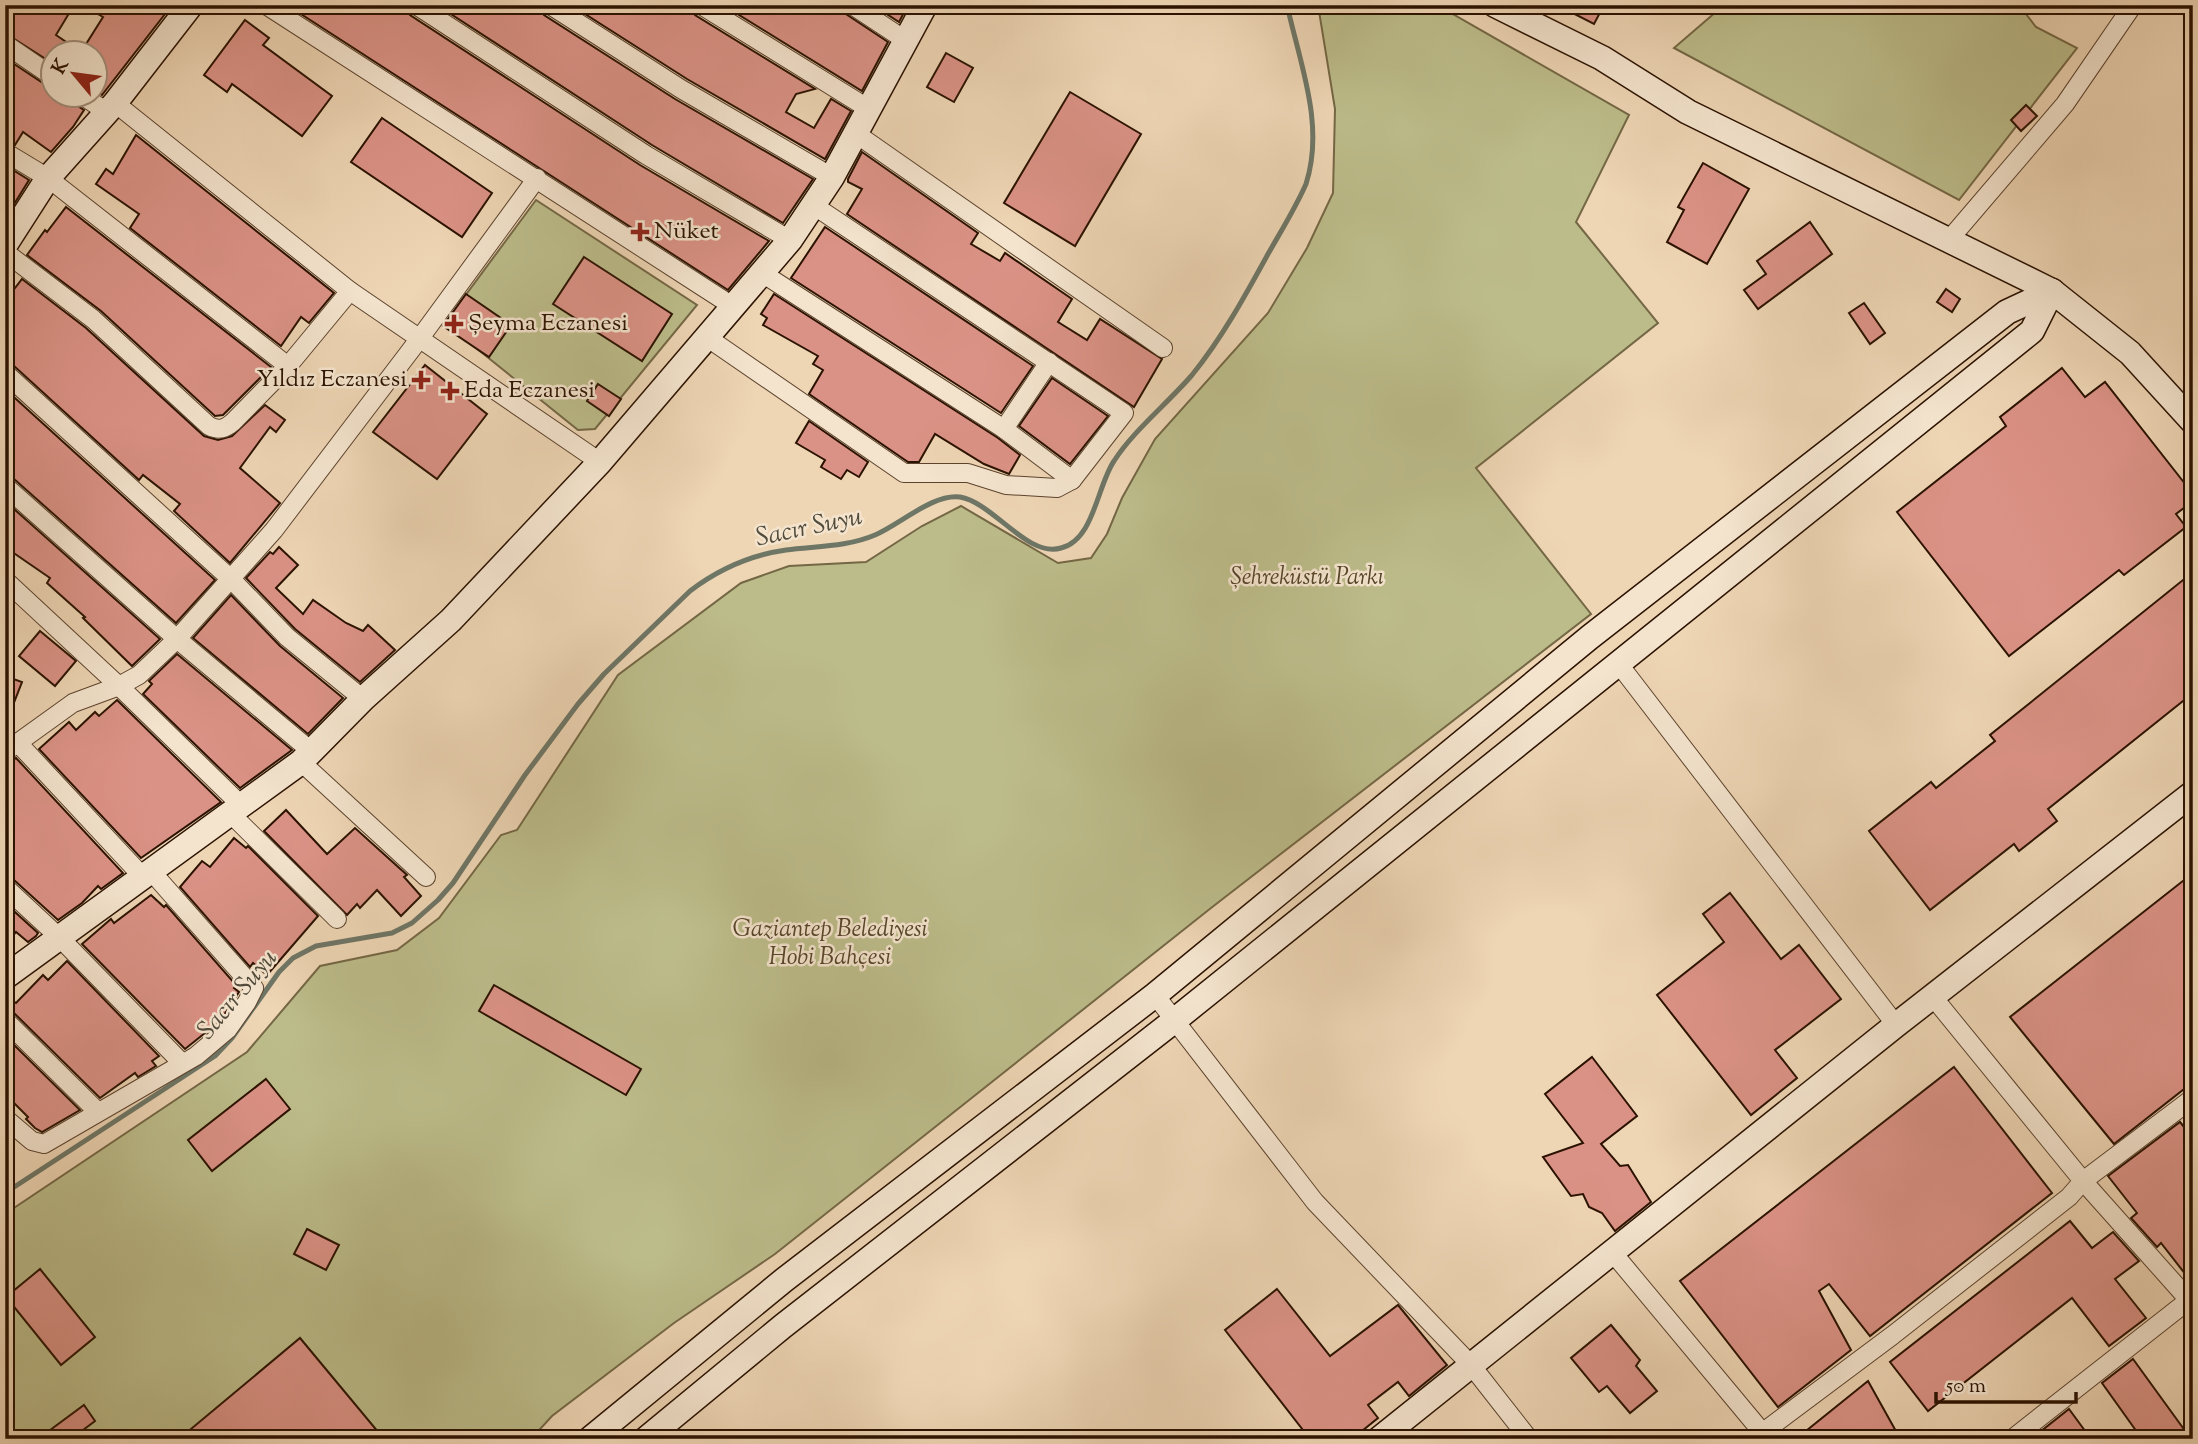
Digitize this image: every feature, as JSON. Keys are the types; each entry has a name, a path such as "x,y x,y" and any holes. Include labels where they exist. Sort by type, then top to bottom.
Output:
{"street":[{"path":"267,5 734,307"},
{"path":"416,5 646,155 790,240"},
{"path":"550,5 681,89 832,177"},
{"path":"701,5 869,109"},
{"path":"852,5 905,40"},
{"path":"5,976 61,938 306,757 363,699 451,620 600,462 790,240 832,177 925,5"},
{"path":"1494,5 1602,58 1688,111 1794,162 1948,242 2052,291 2130,353 2193,422"},
{"path":"1948,242 2065,104 2133,5"},
{"path":"5,244 48,178 111,108 190,6"},
{"path":"5,44 38,66"},
{"path":"108,107 350,292 600,462"},
{"path":"855,133 1163,348"},
{"path":"5,152 48,178 288,366"},
{"path":"5,1118 39,1144 44,1144 196,1056 228,1029 254,988 147,874 11,748 73,703 119,686 139,675 232,580 274,530 420,338 537,178"},
{"path":"708,338 904,473 968,473 1006,485 1057,488 1072,480 1124,413 813,205"},
{"path":"5,252 93,320 209,426 216,429 225,428 233,422 288,366 350,292"},
{"path":"762,273 1004,429 1072,480"},
{"path":"646,1439 783,1326 1175,1020 2032,331 2052,291"},
{"path":"590,1439 784,1280 1155,995 1601,628 2007,312 2052,291"},
{"path":"1004,429 1049,362"},
{"path":"5,373 232,580 287,637 363,699"},
{"path":"5,486 306,757 426,877"},
{"path":"5,580 119,686 337,919"},
{"path":"1618,663 1896,1025"},
{"path":"1379,1439 1896,1025 2193,793"},
{"path":"5,887 61,938 182,1063"},
{"path":"1155,995 1315,1202 1471,1365 1529,1439"},
{"path":"1933,997 2083,1181 2191,1298 2012,1439"},
{"path":"5,1020 99,1112"},
{"path":"1612,1253 1758,1436 1893,1335 2058,1206 2083,1181 2193,1098"}],"green space":[{"path":"1318,5 1437,5 1629,115 1576,222 1658,323 1476,468 1591,614 1211,908 775,1254 674,1323 552,1416 531,1439 5,1439 5,1214 247,1052 320,966 397,950 439,918 501,835 517,830 618,675 741,583 789,566 866,562 922,526 961,506 1058,563 1091,558 1107,534 1122,498 1155,439 1268,313 1307,248 1333,193 1335,109"},
{"path":"1724,5 2019,5 2036,27 2077,48 1959,200 1674,48"},
{"path":"536,200 697,305 595,429 578,430 445,323"}],"building":[{"path":"5,5 74,5 56,35 60,38 38,38 38,54 5,33"},
{"path":"82,5 172,5 108,87 108,38 90,38 103,17"},
{"path":"287,5 405,5 410,15 640,165 769,241 728,290"},
{"path":"437,5 539,5 544,15 675,99 813,179 783,223 652,145"},
{"path":"571,5 690,5 695,15 815,89 796,94 786,112 814,128 831,99 851,111 825,159 687,79"},
{"path":"723,5 841,5 846,14 888,42 862,91"},
{"path":"873,5 908,5 899,22"},
{"path":"1557,5 1604,5 1594,24"},
{"path":"245,20 269,38 263,45 332,96 302,136 232,84 227,92 204,75"},
{"path":"946,53 973,68 954,102 927,87"},
{"path":"5,58 38,80 38,108 84,110 51,152 23,132 15,145 5,141"},
{"path":"1070,92 1141,134 1075,246 1004,203"},
{"path":"2026,105 2037,116 2021,131 2011,120"},
{"path":"382,118 492,193 462,237 351,162"},
{"path":"136,135 334,293 309,323 301,317 281,346 130,228 139,214 96,184 106,169 113,174"},
{"path":"862,152 978,233 971,244 1000,261 1005,253 1072,299 1058,322 1087,340 1100,319 1162,359 1134,407 847,214 862,189 848,182 848,179"},
{"path":"1703,163 1749,189 1707,264 1667,242 1684,210 1678,207"},
{"path":"5,165 29,180 11,209 5,205"},
{"path":"66,207 271,367 223,415 215,416 101,311 27,255"},
{"path":"1810,222 1832,254 1758,309 1744,290 1766,274 1757,261"},
{"path":"825,227 1033,366 1001,413 791,278"},
{"path":"584,257 672,314 642,361 553,304"},
{"path":"22,279 86,328 204,436 218,440 232,436 265,405 285,420 276,432 270,427 240,468 280,503 230,563 174,511 180,504 143,475 139,480 13,365 5,362 5,301"},
{"path":"1946,289 1960,299 1952,312 1937,302"},
{"path":"466,294 511,325 489,357 443,326"},
{"path":"774,294 998,438 1020,455 1009,474 984,464 935,434 919,462 908,462 809,394 823,370 813,364 818,356 763,325 767,318 761,314"},
{"path":"1864,303 1885,333 1870,344 1849,313"},
{"path":"425,365 487,414 437,479 373,432"},
{"path":"2062,368 2085,397 2105,382 2193,494 2193,501 2176,514 2186,527 2124,575 2119,570 2009,656 1897,512 2006,426 2000,417"},
{"path":"1052,378 1108,416 1070,464 1019,426"},
{"path":"598,384 621,399 609,416 587,401"},
{"path":"5,389 215,580 176,623 13,478 5,475"},
{"path":"809,421 868,462 859,477 847,470 841,479 821,467 825,460 796,443"},
{"path":"5,501 160,639 132,666 83,618 85,617 47,583 50,578 5,547"},
{"path":"279,547 298,565 276,588 303,614 313,600 346,623 363,631 368,625 395,650 360,682 295,629 246,578 270,552 273,554"},
{"path":"2193,572 2193,693 2048,809 2057,821 2019,851 2014,844 1930,910 1869,831 1931,782 1936,788 1995,741 1990,735"},
{"path":"231,595 280,646 343,698 308,734 193,638"},
{"path":"40,631 76,661 55,686 19,656"},
{"path":"177,654 292,750 240,788 143,694 152,684 149,681"},
{"path":"5,676 22,682 6,723 5,723"},
{"path":"117,700 221,802 141,858 39,749 69,722 76,730 95,712 99,716"},
{"path":"16,758 123,873 101,889 98,886 82,903 58,920 13,879 5,876 5,764"},
{"path":"286,810 327,854 355,828 407,875 404,877 421,896 401,916 377,890 360,908 357,904 347,915 264,831"},
{"path":"234,838 246,848 248,846 318,916 267,975 253,963 250,967 180,887 202,861 210,867"},
{"path":"2193,873 2193,1082 2114,1144 2010,1017"},
{"path":"1730,893 1781,959 1799,945 1841,999 1775,1050 1797,1078 1751,1115 1657,995 1724,942 1703,914"},
{"path":"151,895 164,907 166,905 236,985 234,988 239,992 220,1021 185,1049 82,944 111,919 114,923"},
{"path":"5,903 38,933 28,942 16,932 5,946"},
{"path":"67,961 159,1056 152,1061 156,1066 138,1077 135,1073 100,1098 13,1012 5,1009 13,1001 16,1003 43,975 48,980"},
{"path":"494,985 641,1069 626,1095 479,1011"},
{"path":"5,1036 80,1110 42,1132 35,1128 5,1094"},
{"path":"1592,1057 1637,1116 1601,1144 1620,1166 1628,1165 1651,1202 1615,1231 1602,1213 1589,1207 1583,1194 1571,1196 1543,1157 1583,1143 1545,1094"},
{"path":"1954,1067 2052,1193 1870,1336 1829,1284 1819,1291 1851,1350 1778,1407 1680,1281"},
{"path":"266,1079 290,1109 212,1171 188,1140"},
{"path":"2180,1122 2193,1138 2193,1284 2161,1243 2157,1247 2131,1218 2137,1213 2108,1176"},
{"path":"2070,1221 2092,1248 2113,1232 2139,1261 2115,1279 2146,1318 2109,1346 2072,1298 1928,1411 1890,1362"},
{"path":"307,1229 339,1245 326,1270 294,1254"},
{"path":"40,1269 95,1337 61,1365 6,1297"},
{"path":"1277,1289 1330,1356 1398,1305 1447,1365 1409,1396 1398,1382 1368,1405 1378,1418 1352,1439 1310,1439 1225,1330"},
{"path":"1611,1325 1640,1360 1636,1366 1657,1391 1630,1413 1607,1386 1599,1392 1571,1358"},
{"path":"300,1338 384,1439 179,1439"},
{"path":"2133,1359 2191,1439 2142,1439 2102,1383"},
{"path":"1868,1381 1897,1433 1889,1439 1796,1439"},
{"path":"84,1405 95,1421 71,1439 38,1439"},
{"path":"2069,1409 2091,1439 2031,1439"}],"waterway":[{"name":"Sacır Suyu","path":"5,1193 215,1056 232,1038 279,972 293,958 316,946 392,933 412,923 453,883 525,775 578,704 604,674 690,591 712,576 748,559 773,552 864,539 928,505 950,497 973,501 1023,538 1048,549 1061,548 1081,535 1114,461 1203,361 1242,301 1306,184 1311,162 1312,117 1287,5"}],"place":[{"name":"Nüket","path":"640,232"},
{"name":"Şeyma Eczanesi","path":"454,324"},
{"name":"Yıldız Eczanesi","path":"421,380"},
{"name":"Eda Eczanesi","path":"450,391"}],"park label":[{"name":"Şehreküstü Parkı","path":"1307,578"},
{"name":"Gaziantep Belediyesi Hobi Bahçesi","path":"830,944"}]}
